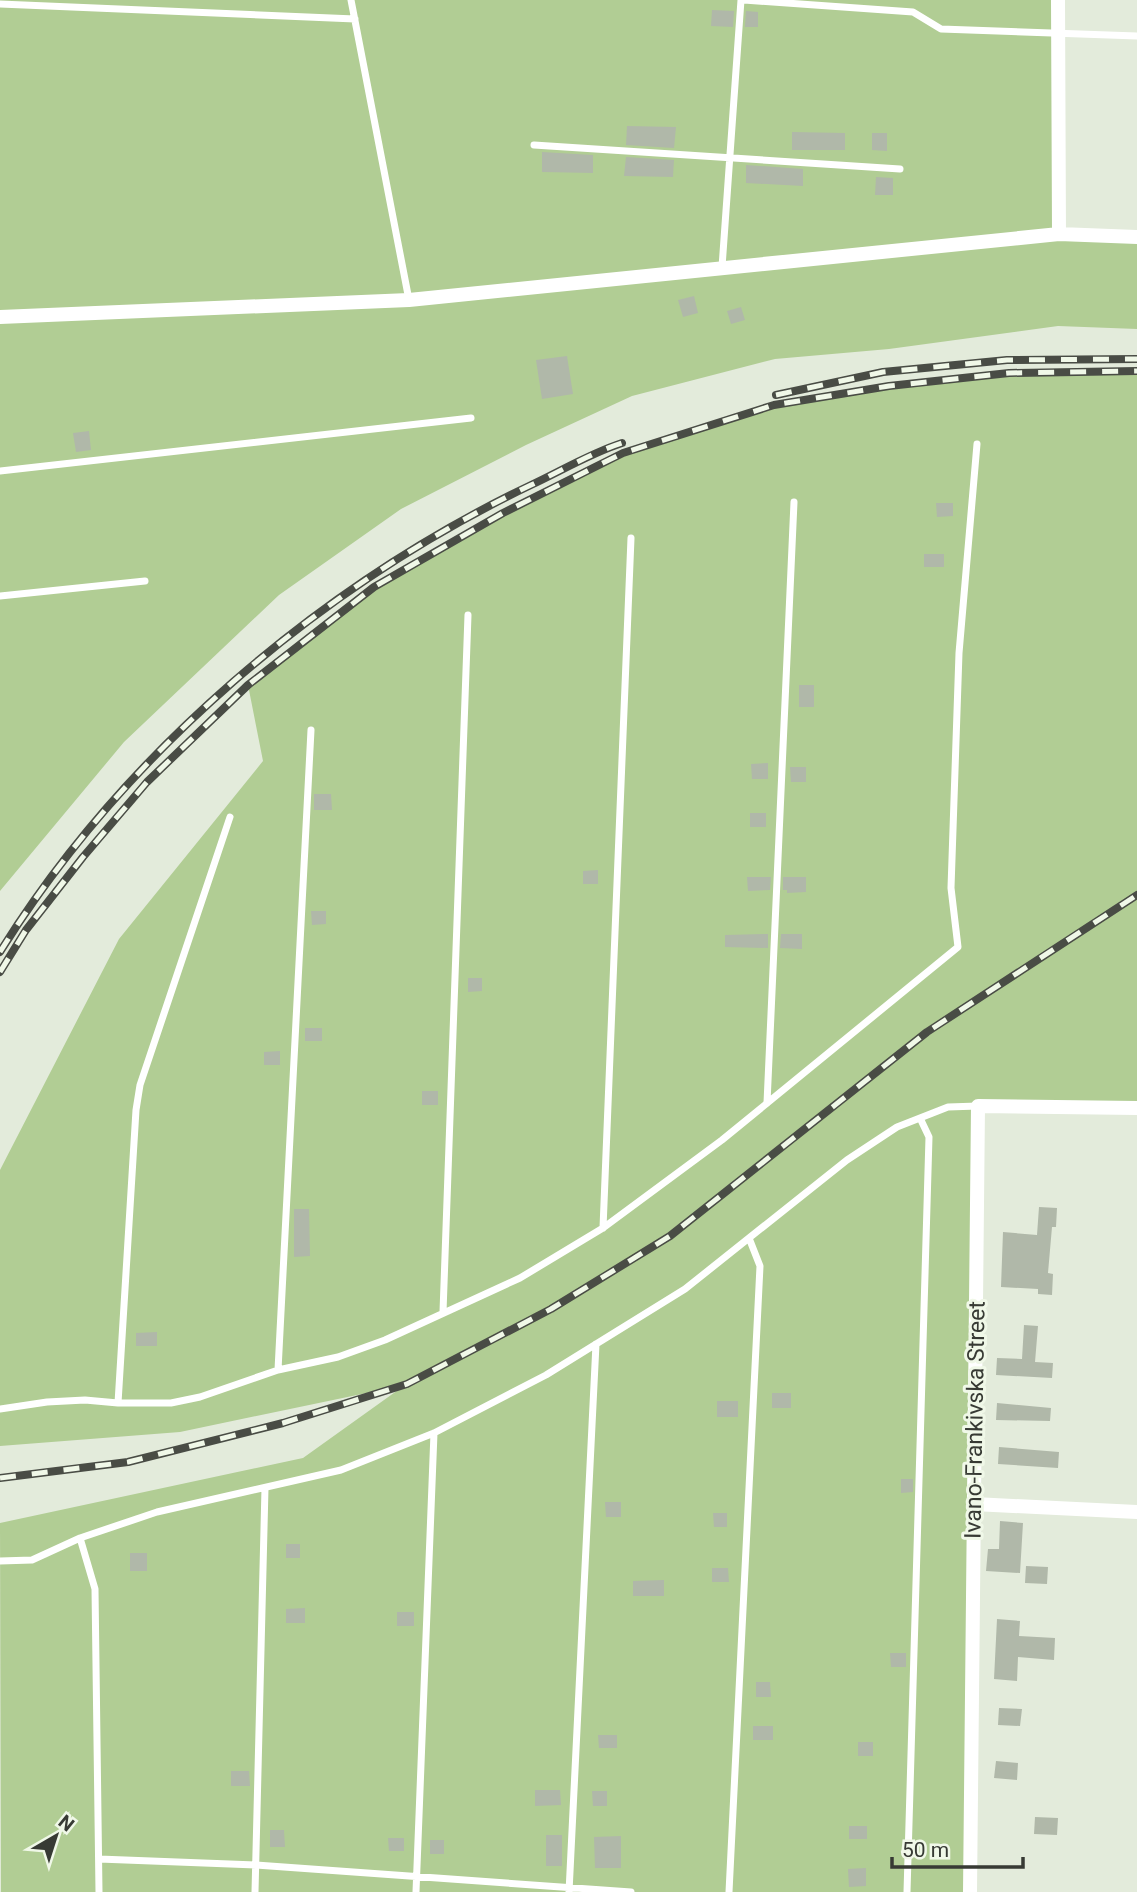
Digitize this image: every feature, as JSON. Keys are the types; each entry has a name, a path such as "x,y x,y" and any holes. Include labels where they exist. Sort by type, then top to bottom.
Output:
{"street":[{"path":"1058,0 1059,234"},
{"path":"0,317 409,300 1059,234 1137,236"},
{"path":"978,1106 1137,1108"},
{"name":"Ivano-Frankivska Street","path":"970,1892 978,1106"},
{"path":"974,1504 1137,1512"}],"lane":[{"path":"351,0 409,300"},
{"path":"722,267 743,0 913,12 941,29 1137,36"},
{"path":"0,4 355,19"},
{"path":"534,145 900,169"},
{"path":"0,471 471,418"},
{"path":"0,1409 85,1400 171,1403 234,1387 278,1370 338,1357 385,1340 520,1278 603,1228 767,1103 958,947 951,888 959,653 977,444"},
{"path":"767,1103 794,502"},
{"path":"603,1228 631,538"},
{"path":"0,596 145,581"},
{"path":"443,1312 468,615"},
{"path":"278,1370 311,730"},
{"path":"118,1403 136,1110 140,1085 230,817"},
{"path":"0,1561 32,1560 80,1538 158,1512 341,1470 434,1433 546,1375 685,1289 847,1160 897,1127 948,1107 978,1106"},
{"path":"907,1892 929,1159 929,1137 920,1118"},
{"path":"729,1892 760,1266 750,1238"},
{"path":"569,1890 596,1344"},
{"path":"416,1892 434,1433"},
{"path":"255,1892 265,1488"},
{"path":"80,1538 95,1589 99,1892"},
{"path":"99,1859 256,1865 569,1890 631,1892"}],"green space":[{"path":"0,0 1058,0 1059,233 1137,237 1137,329 1058,326 889,349 775,359 632,396 526,445 401,509 279,595 124,742 0,891"},
{"path":"1137,371 1137,1108 979,1106 969,1892 1,1892 0,1523 303,1458 405,1385 180,1432 0,1446 0,1170 119,939 263,761 248,685 374,587 503,513 623,453 774,405 889,386 1009,373"}],"building":[{"path":"712,10 734,11 733,27 711,26"},
{"path":"746,11 758,12 758,27 745,27"},
{"path":"627,126 676,127 674,148 626,145"},
{"path":"792,132 845,133 845,150 792,150"},
{"path":"872,133 887,133 887,151 872,150"},
{"path":"542,152 593,155 593,173 542,172"},
{"path":"626,157 674,160 673,177 624,176"},
{"path":"746,165 803,169 803,186 746,183"},
{"path":"876,177 893,178 893,195 875,195"},
{"path":"694,296 698,313 683,317 678,300"},
{"path":"741,307 745,320 731,324 727,311"},
{"path":"567,356 573,394 542,399 536,360"},
{"path":"89,431 91,450 76,452 73,433"},
{"path":"936,503 953,503 953,516 937,517"},
{"path":"924,554 944,554 944,567 924,567"},
{"path":"799,685 814,685 814,707 799,707"},
{"path":"768,763 768,779 752,779 751,764"},
{"path":"790,767 806,767 806,782 791,782"},
{"path":"314,794 331,794 332,810 314,810"},
{"path":"750,813 766,813 766,827 750,827"},
{"path":"598,870 598,884 583,884 583,871"},
{"path":"747,877 771,877 770,890 748,891"},
{"path":"783,877 806,877 806,892 787,893 787,890 783,890"},
{"path":"311,911 326,911 326,924 312,925"},
{"path":"768,934 768,948 725,947 725,935"},
{"path":"781,934 802,934 802,949 780,948"},
{"path":"468,978 482,978 482,991 468,992"},
{"path":"305,1028 322,1028 322,1041 305,1041"},
{"path":"280,1051 280,1065 264,1065 264,1052"},
{"path":"422,1091 438,1091 438,1105 422,1105"},
{"path":"1039,1207 1057,1208 1056,1227 1052,1227 1048,1273 1053,1274 1052,1295 1038,1294 1038,1289 1001,1287 1003,1232 1037,1235"},
{"path":"294,1209 309,1209 310,1256 294,1257"},
{"path":"1024,1325 1038,1326 1035,1362 1053,1363 1052,1378 996,1375 997,1358 1022,1359"},
{"path":"157,1332 157,1346 136,1346 136,1333"},
{"path":"772,1393 791,1393 791,1408 772,1408"},
{"path":"717,1401 738,1401 738,1417 717,1417"},
{"path":"997,1403 1051,1408 1050,1421 996,1420"},
{"path":"999,1447 1059,1452 1058,1468 998,1464"},
{"path":"901,1479 913,1479 913,1492 901,1493"},
{"path":"605,1502 621,1502 621,1517 606,1517"},
{"path":"713,1513 727,1513 727,1527 714,1527"},
{"path":"1000,1521 1023,1523 1020,1573 986,1571 988,1549 999,1549"},
{"path":"286,1544 300,1544 300,1558 286,1558"},
{"path":"130,1553 147,1553 147,1571 130,1571"},
{"path":"1026,1566 1048,1567 1047,1584 1025,1583"},
{"path":"712,1568 728,1568 729,1582 712,1582"},
{"path":"664,1580 664,1596 633,1596 633,1581"},
{"path":"305,1608 305,1623 286,1623 286,1609"},
{"path":"397,1612 414,1612 414,1626 397,1626"},
{"path":"997,1619 1020,1621 1019,1636 1055,1638 1054,1660 1018,1657 1017,1681 994,1679"},
{"path":"890,1653 906,1653 906,1667 891,1667"},
{"path":"756,1682 770,1682 771,1697 756,1697"},
{"path":"999,1708 1022,1709 1020,1726 998,1725"},
{"path":"753,1726 773,1726 773,1740 753,1740"},
{"path":"598,1735 617,1735 617,1748 599,1748"},
{"path":"858,1742 873,1742 873,1756 858,1756"},
{"path":"996,1761 1018,1763 1017,1780 994,1778"},
{"path":"231,1771 249,1771 250,1786 231,1786"},
{"path":"535,1790 560,1790 561,1805 535,1806"},
{"path":"592,1791 607,1791 607,1806 593,1806"},
{"path":"1035,1817 1058,1818 1057,1835 1034,1834"},
{"path":"849,1826 867,1826 867,1839 849,1839"},
{"path":"270,1830 284,1830 285,1847 270,1847"},
{"path":"546,1835 562,1835 562,1866 546,1866"},
{"path":"621,1836 621,1868 595,1868 594,1837"},
{"path":"388,1838 404,1838 404,1851 389,1851"},
{"path":"430,1840 444,1840 444,1854 430,1854"},
{"path":"866,1868 866,1886 849,1887 848,1869"}],"railway":[{"path":"776,395 883,372 1007,360 1137,359"},
{"path":"0,972 26,930 147,782 248,685 374,587 503,513 623,453 774,405 889,386 1009,373 1137,371"},
{"path":"0,952 50,879 105,810 167,744 233,682 304,624 377,572 453,526 576,462 622,443"},
{"path":"0,1478 128,1462 283,1423 407,1384 551,1309 670,1236 927,1032 1137,895"}]}
